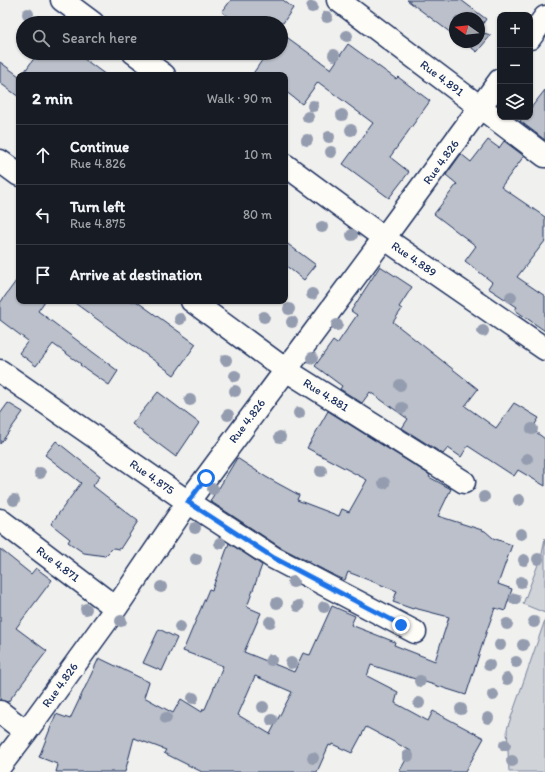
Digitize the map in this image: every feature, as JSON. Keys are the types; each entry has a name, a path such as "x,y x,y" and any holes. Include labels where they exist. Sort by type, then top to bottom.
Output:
{"street":[{"path":"62,0 84,16"},
{"name":"Rue 4.891","path":"338,0 545,156"},
{"path":"533,34 545,17"},
{"path":"144,60 160,72"},
{"name":"Rue 4.826","path":"0,766 116,608 188,502 497,84"},
{"path":"0,161 16,173"},
{"name":"Rue 4.889","path":"288,167 384,238 545,349"},
{"name":"Rue 4.881","path":"196,304 286,370 464,482"},
{"name":"Rue 4.875","path":"0,371 188,502 274,558 415,632"},
{"name":"Rue 4.871","path":"0,520 116,608"},
{"path":"0,712 26,732"}],"shaded area":[{"path":"545,538 545,613 523,604 542,554"},
{"path":"545,620 545,772 509,772 507,729"}],"building":[{"path":"231,0 283,0 293,8 288,16 227,16 222,12"},
{"path":"407,0 461,0 477,12 449,12 449,32"},
{"path":"485,34 491,35 485,42"},
{"path":"288,38 331,69 348,44 396,79 398,77 430,101 390,157 409,172 389,198 343,164 373,123 318,82 302,104 288,93 288,72 254,72 262,60 288,60"},
{"path":"472,48 480,48 477,52"},
{"path":"33,60 86,60 102,72 24,72"},
{"path":"0,62 16,74 16,95 0,83"},
{"path":"545,90 545,140 520,121 533,120 533,105"},
{"path":"488,140 499,148 504,141 524,156 501,187 545,217 545,241 517,277 545,296 545,331 515,310 517,307 488,288 492,282 465,261 476,246 434,214 457,184 446,175 461,154 471,162"},
{"path":"288,244 316,265 304,280 288,267"},
{"path":"380,266 412,287 399,307 402,309 393,322 478,389 465,406 496,428 514,403 539,418 532,429 545,439 545,486 518,470 514,476 468,446 461,457 448,448 443,454 402,428 408,419 370,392 362,403 340,389 342,386 315,366 333,341 337,344 357,315 351,311"},
{"path":"16,281 16,304 43,304 38,311 118,371 109,385 53,344 36,366 19,353 28,341 0,320 0,303"},
{"path":"76,304 140,304 196,344 174,375"},
{"path":"158,392 199,423 176,457 132,424"},
{"path":"8,403 23,412 0,444 0,414"},
{"path":"328,411 430,475 429,477 451,489 438,516 485,531 493,538 512,545 498,584 512,589 505,611 495,608 466,695 371,665 367,676 398,692 395,703 428,721 433,711 484,738 465,772 399,772 411,751 366,727 352,753 332,744 331,746 329,745 317,772 202,772 164,753 166,750 134,738 125,772 56,772 57,764 39,757 56,714 70,719 99,658 149,682 144,697 173,713 181,699 202,712 203,709 205,709 223,666 183,651 209,589 212,590 229,543 262,565 247,607 261,613 244,652 294,672 303,653 310,655 332,606 355,616 351,625 395,642 394,645 435,661 449,617 413,609 393,602 397,591 348,572 345,580 338,577 280,547 210,501 237,458 266,477 299,495 297,500 339,516 342,509 349,512 367,480 307,448","holes":["255,676 292,692 270,734 238,715"]},
{"path":"56,441 100,476 93,486 138,521 120,549 113,548 105,556 84,553 68,542 70,539 51,524 81,483 45,455"},
{"path":"0,549 31,574 36,568 52,580 16,628 47,651 8,702 0,700"},
{"path":"159,629 177,638 162,671 143,663"}],"route":[{"path":"206,478 188,502 274,558 401,625"}]}
